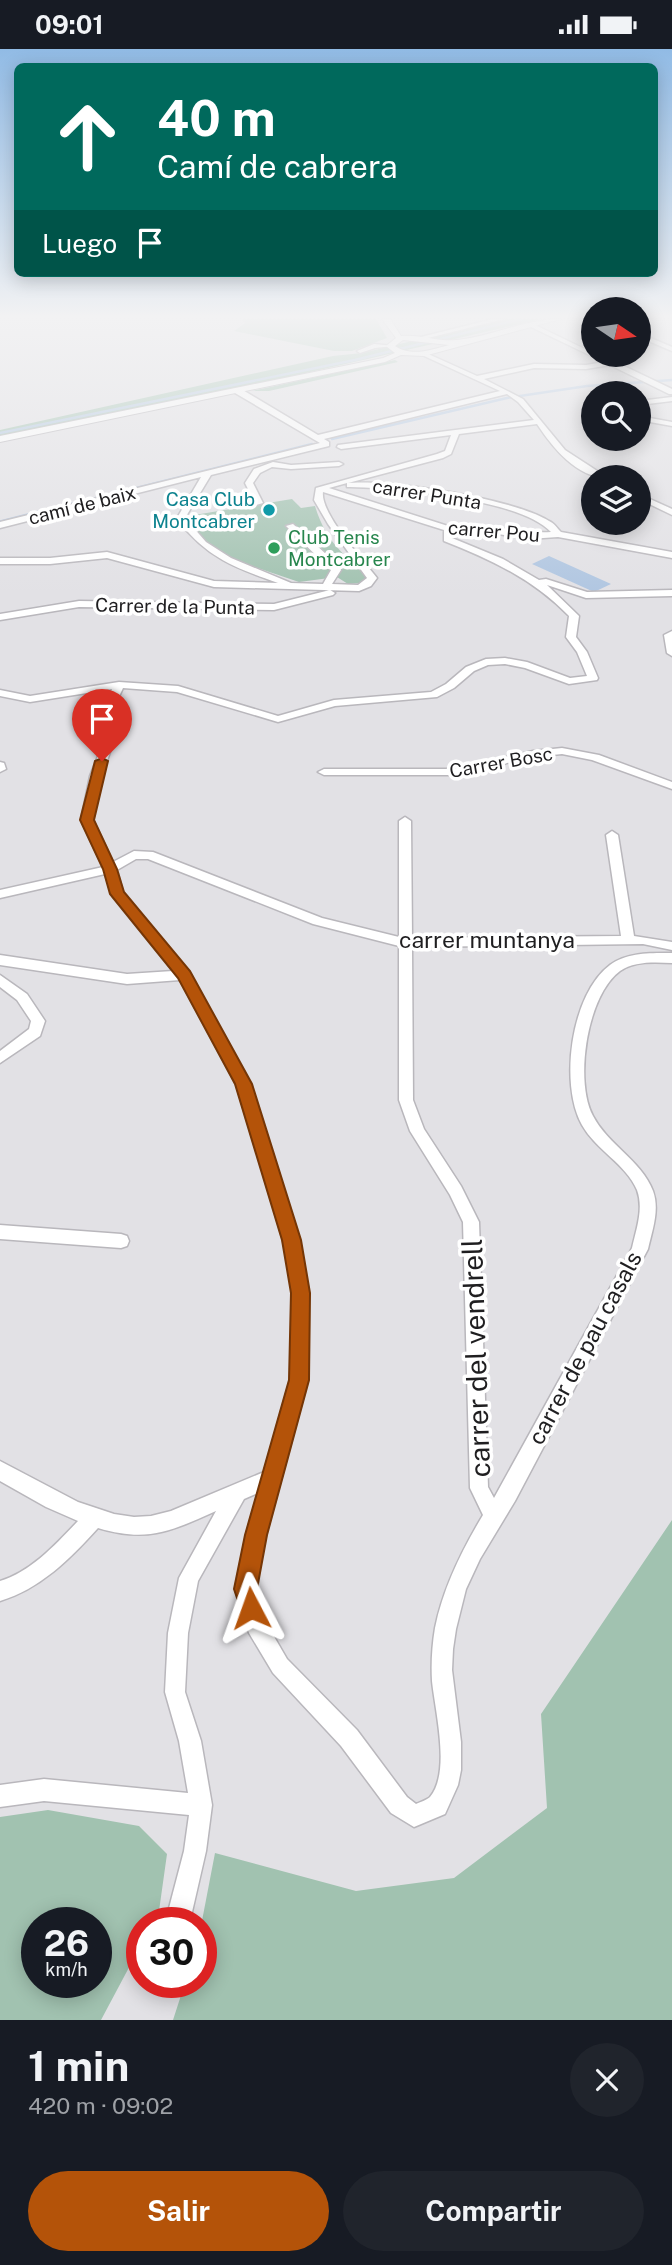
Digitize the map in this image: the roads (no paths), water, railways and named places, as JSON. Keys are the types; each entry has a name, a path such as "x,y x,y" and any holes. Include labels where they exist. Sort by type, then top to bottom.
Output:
{"street":[{"path":"0,439 139,411"},
{"path":"272,411 332,446"},
{"path":"317,438 429,411"},
{"path":"530,411 558,449 581,466"},
{"path":"651,420 672,424"},
{"name":"camí de baix","path":"0,525 208,473 332,446 538,422"},
{"path":"0,561 50,561 107,555 207,583 354,588 368,584 372,578 332,524 318,500 320,488 448,452 457,431"},
{"path":"259,503 249,483 257,471 332,446"},
{"path":"271,465 291,467 339,464"},
{"path":"208,473 181,518 195,539 219,557 297,587"},
{"name":"carrer Punta","path":"330,484 391,486 475,500 532,515 552,524 558,534"},
{"name":"carrer Pou","path":"320,488 448,529 468,526 530,536 558,534 672,555"},
{"path":"651,502 672,512"},
{"path":"290,526 334,566 335,570 325,587"},
{"path":"0,693 30,699 119,685 178,689 278,719 334,703 433,695 450,686 470,669 486,662 505,661 527,665 569,681 593,678 582,652 571,637 575,616 559,599 513,565 447,539 448,529"},
{"path":"258,586 264,574"},
{"path":"528,576 586,596 672,593"},
{"name":"Carrer de la Punta","path":"0,617 79,604 274,607 354,588"},
{"path":"672,633 672,653"},
{"path":"119,685 110,705 123,721 107,747 96,776 87,820 110,869 117,894 184,975 243,1084 292,1240 301,1293 299,1380 256,1535 245,1589 256,1626 280,1666 349,1738 399,1805 414,1816 437,1806 449,1781 442,1669 449,1608 468,1556 493,1516"},
{"name":"Carrer Bosc","path":"324,772 456,772 533,754 562,751 595,757 672,786"},
{"name":"carrer del vendrell","path":"405,821 406,1087 409,1115 463,1198 471,1222 479,1488 493,1516"},
{"path":"612,835 628,940"},
{"name":"carrer muntanya","path":"0,894 110,869 135,855 149,855 318,922 405,943 643,940 672,946"},
{"name":"carrer de pau casals","path":"493,1516 508,1494 640,1249 647,1220 649,1204 645,1189 592,1127 583,1112 578,1079 579,1041 587,1011 604,979 615,968 635,960 672,958"},
{"path":"0,960 127,979 184,975"},
{"path":"0,980 22,997 32,1008 38,1021 34,1031 0,1058"},
{"path":"0,1232 121,1241"},
{"path":"0,1470 33,1492 119,1526 151,1526 272,1478"},
{"path":"181,1907 195,1851 201,1805 190,1741 174,1692 178,1633 189,1578 237,1492"},
{"path":"0,1591 11,1589 67,1548 95,1517"},
{"path":"0,1795 44,1790 201,1805"}],"water":[{"path":"549,556 611,584 594,592 532,564"}],"waterway":[{"path":"0,433 107,411"},
{"path":"332,439 452,411"},
{"path":"64,506 312,444"},
{"path":"0,522 71,504"}],"place":[{"name":"Casa Club Montcabrer","path":"269,510"},
{"name":"Club Tenis Montcabrer","path":"274,548"}]}
